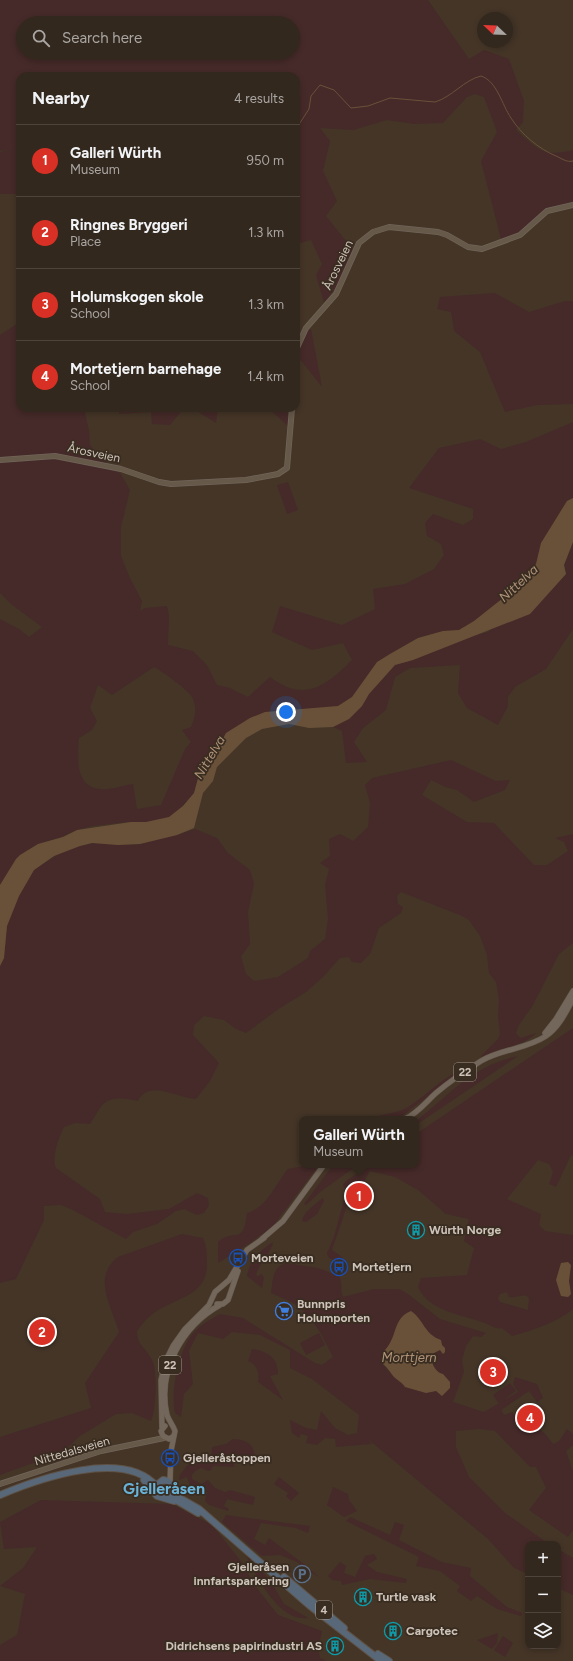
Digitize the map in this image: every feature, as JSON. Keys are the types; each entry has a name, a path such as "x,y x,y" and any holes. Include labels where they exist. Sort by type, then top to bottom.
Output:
{"highway":[{"name":"4","path":"0,1495 35,1482 83,1469 109,1468 162,1480 171,1486 178,1497 199,1509 259,1559 309,1605 381,1661"},
{"name":"4","path":"138,1475 152,1482 160,1493 166,1494 179,1503 206,1516"},
{"name":"4","path":"138,1475 159,1497 179,1503"},
{"path":"157,1487 162,1480"},
{"path":"166,1494 171,1486"},
{"name":"4","path":"259,1559 268,1564 358,1639 389,1661"}],"main road":[{"name":"Årosveien","path":"300,341 306,328 336,294 359,243 373,232 389,227 438,232 447,235 468,247 482,249 520,234 547,211 573,205"},
{"name":"Årosveien","path":"0,460 55,456 121,468 159,482 171,484 239,481 270,476 282,473 288,466 292,412"},
{"name":"22","path":"535,1041 553,1024 573,991"},
{"name":"22","path":"409,1116 443,1088 481,1061 545,1037 554,1029 573,999"},
{"name":"22","path":"171,1486 171,1450 175,1431 171,1425 167,1413 166,1393 168,1374 172,1358 187,1332 208,1312 220,1304 226,1303 244,1260 264,1238 283,1221 322,1168"},
{"name":"22","path":"171,1450 162,1429 161,1386 168,1356 180,1335 213,1298 215,1292 229,1280 247,1250 264,1238"},
{"path":"220,1289 226,1291 229,1296"},
{"path":"213,1298 216,1303 220,1304"},
{"path":"162,1429 166,1425 171,1425"},
{"name":"Nittedalsveien","path":"151,1440 162,1429"},
{"path":"165,1438 169,1439 174,1436"},
{"name":"Nittedalsveien","path":"0,1484 95,1453 165,1438"},
{"path":"162,1480 171,1469"}],"shaded area":[{"path":"0,0 428,0 469,59 484,50 509,59 524,101 523,122 516,130 541,150 554,153 573,150 573,205 548,211 528,230 502,243 481,161 497,132 484,97 475,94 467,97 443,123 414,124 387,120 353,130 320,128 330,141 323,171 337,201 326,216 354,251 336,287 324,303 316,275 322,264 311,240 300,243 300,72 16,72 16,195 0,194 0,152 13,149 0,151"},
{"path":"495,293 529,312 565,301 573,301 573,404 538,405 505,412 480,352 454,331 451,312 437,309 440,297"},
{"path":"16,325 16,412 85,412 90,445 99,457 120,473 130,490 121,527 121,556 142,601 140,611 145,608 167,606 169,615 168,645 193,651 207,665 217,685 230,688 248,697 270,677 282,685 294,689 304,690 314,688 324,684 352,660 343,643 312,650 272,632 280,606 342,625 375,609 373,589 405,584 434,569 444,555 441,544 427,536 425,523 433,514 463,525 473,519 473,509 409,488 439,448 480,439 501,449 526,442 573,422 573,498 567,501 541,543 536,564 513,590 474,621 459,630 443,631 418,638 377,662 352,697 338,706 297,710 250,718 226,733 215,754 200,771 194,793 183,806 169,817 146,823 128,822 93,826 38,844 20,855 0,885 0,619 19,629 29,637 42,627 11,604 0,593 0,335","holes":["154,667 182,687 193,699 195,710 191,727 182,730 191,742 185,749 161,805 137,809 133,784 108,789 97,789 89,786 84,780 80,773 79,765 79,738 92,730 97,721 90,708 98,685 112,695"]},
{"path":"311,329 322,387 300,359 300,336"},
{"path":"119,412 151,412 119,414"},
{"path":"151,412 181,412 170,425 152,424"},
{"path":"198,412 217,412 216,423"},
{"path":"272,412 289,412 288,426"},
{"path":"288,482 298,510 287,514 277,485"},
{"path":"573,542 573,629 546,669 515,687 508,697 508,706 498,725 467,708 458,693 460,665 410,668 395,677 386,710 363,728 354,742 367,762 346,763 342,731 333,727 349,719 362,706 369,694 395,665 413,660 472,636 488,632 564,565"},
{"path":"451,760 496,781 510,780 505,790 474,802 457,790 445,787 431,780 422,795 467,822 494,823 534,865 547,865 568,851 564,842 555,838 573,834 573,943 559,954 533,1005 519,1025 516,1033 520,1038 537,1033 524,1042 480,1057 498,1039 500,1034 498,1016 499,1000 496,982 489,973 487,955 480,936 469,920 462,916 401,892 397,896 398,904 403,907 401,913 379,928 370,954 361,963 352,962 349,957 340,958 323,977 306,992 280,1008 246,1033 236,1029 224,1020 204,1016 194,1025 193,1035 219,1063 210,1081 196,1099 164,1091 149,1091 138,1101 118,1098 108,1101 103,1104 90,1124 75,1123 64,1127 55,1153 54,1159 56,1168 100,1199 105,1212 127,1214 169,1209 197,1193 208,1198 209,1205 204,1213 197,1215 184,1209 176,1211 157,1224 133,1232 126,1239 61,1205 44,1206 44,1220 16,1279 0,1283 0,966 4,958 7,926 19,896 34,870 66,849 93,843 118,845 140,844 195,829 217,838 228,853 250,870 254,884 248,912 250,944 241,956 246,974 254,981 278,977 308,958 310,951 325,939 328,919 325,885 329,869 320,863 330,856 329,839 340,834 353,841 368,827 370,803 365,785 372,778"},
{"path":"573,1028 573,1156 571,1155 556,1187 549,1184 553,1172 549,1164 538,1160 507,1199 541,1214 539,1225 545,1231 573,1235 573,1309 566,1314 536,1329 512,1336 502,1328 495,1328 482,1322 437,1307 423,1295 418,1287 421,1278 467,1275 474,1248 464,1241 469,1219 446,1214 418,1190 395,1177 370,1171 362,1185 353,1188 332,1250 342,1257 343,1265 340,1265 328,1257 327,1253 334,1237 345,1196 346,1189 343,1185 346,1181 366,1168 419,1168 419,1132","holes":["507,1292 509,1297 527,1296 529,1298 528,1310 500,1302 498,1298 500,1294"]},
{"path":"518,1056 419,1123 419,1118 463,1082 475,1073 502,1060"},
{"path":"465,1068 402,1116 379,1116 408,1107 457,1072"},
{"path":"299,1167 317,1168 273,1226 250,1243 218,1263 218,1242 229,1236 241,1233 247,1213 260,1206 266,1200 288,1169"},
{"path":"331,1168 354,1168 320,1192 306,1205 304,1204"},
{"path":"323,1198 324,1201 317,1214 306,1222 302,1221 307,1211"},
{"path":"182,1234 203,1238 207,1254 207,1265 205,1276 201,1285 186,1297 157,1311 146,1320 137,1331 138,1340 150,1356 154,1365 156,1381 155,1400 151,1421 132,1413 116,1414 80,1436 63,1452 0,1475 0,1437 91,1408 85,1383 119,1332 106,1292 106,1273 110,1265 118,1257"},
{"path":"273,1242 271,1249 256,1275 258,1276 262,1274 264,1278 262,1288 247,1276 248,1270 256,1256"},
{"path":"286,1263 318,1268 339,1276 343,1297 374,1289 399,1289 408,1294 440,1319 486,1333 481,1337 473,1336 466,1346 462,1360 464,1372 453,1402 484,1412 518,1392 513,1384 515,1377 537,1384 543,1398 537,1402 529,1391 501,1410 504,1415 512,1412 518,1417 515,1426 521,1431 532,1429 540,1430 553,1444 559,1441 567,1429 573,1434 573,1445 566,1451 573,1471 573,1530 568,1537 529,1510 546,1488 536,1467 530,1467 495,1431 479,1429 456,1431 456,1447 469,1477 505,1513 545,1541 525,1541 525,1573 514,1568 488,1539 369,1440 372,1444 336,1447 335,1439 325,1438 317,1445 306,1443 308,1436 301,1434 299,1438 292,1433 290,1420 306,1428 317,1430 321,1411 335,1428 348,1435 357,1433 359,1415 312,1379 290,1368 290,1350 260,1335 232,1332 223,1339 198,1333 189,1351 193,1384 184,1394 181,1417 175,1413 175,1382 180,1358 184,1348 189,1338 195,1331 220,1314 243,1318 315,1363 322,1365 333,1357 318,1329 308,1316 293,1303 271,1293 274,1275 278,1268","holes":["411,1311 419,1318 427,1331 440,1340 445,1352 442,1354 440,1350 432,1354 430,1358 434,1368 440,1374 436,1391 426,1393 406,1387 386,1368 382,1360 383,1352 392,1342 396,1326"]},
{"path":"319,1333 325,1345 306,1355 300,1343"},
{"path":"252,1349 271,1356 274,1360 278,1374 270,1376 283,1400 258,1382 259,1375 257,1370 254,1365 248,1361"},
{"path":"510,1383 516,1391 499,1404 493,1395"},
{"path":"233,1439 245,1441 251,1445 255,1457 253,1459 235,1456 234,1467 213,1466 211,1470 208,1471 201,1468 195,1471 192,1475 192,1479 202,1484 208,1480 215,1488 225,1492 230,1490 255,1497 253,1505 227,1499 224,1506 229,1509 228,1511 209,1505 205,1501 207,1492 202,1489 195,1492 191,1488 187,1477 179,1480 180,1475 192,1459 211,1457 212,1447 226,1444"},
{"path":"279,1477 299,1493 291,1501 286,1496 288,1493 274,1484"},
{"path":"333,1487 348,1494 349,1500 357,1511 344,1517 327,1505"},
{"path":"41,1500 172,1504 212,1525 240,1560 256,1587 278,1615 322,1631 318,1649 320,1658 327,1661 0,1661 0,1645 17,1635 25,1594 0,1586 23,1568 37,1547 4,1549 0,1522"},
{"path":"226,1515 310,1526 308,1533 296,1528 261,1523 254,1539 265,1545 269,1538 320,1578 297,1562 280,1555 262,1556 222,1522"},
{"path":"350,1517 390,1535 395,1522 404,1525 399,1540 442,1562 471,1568 470,1576 507,1607 522,1613 521,1616 497,1609 477,1596 471,1601 457,1591 460,1586 440,1571 416,1566 419,1557 346,1521"},
{"path":"561,1551 573,1558 573,1595 561,1589"},
{"path":"374,1554 377,1559 367,1565 377,1572 407,1579 406,1583 370,1579 342,1585 341,1581 332,1580 328,1576 340,1562 346,1566 344,1573 355,1577 365,1556"},
{"path":"246,1555 270,1580 284,1604 308,1618 297,1617 287,1613 278,1605 262,1585"},
{"path":"498,1633 497,1643 492,1649 477,1640"},
{"path":"503,1636 513,1643 505,1657 494,1650"}],"water":[{"path":"573,498 573,542 564,565 566,574 530,614 413,660 395,665 369,694 362,706 349,719 333,727 309,728 289,724 262,729 246,738 217,767 213,781 203,793 194,828 177,835 140,844 118,845 92,843 54,856 34,870 19,896 7,926 4,958 0,966 0,885 20,855 38,844 63,837 77,830 131,822 146,822 169,817 183,806 194,793 200,771 215,754 226,733 250,718 265,712 338,706 352,697 377,662 418,638 443,631 459,630 474,621 513,590 536,564 541,543 567,501"},
{"path":"568,1262 571,1265 569,1281 571,1294 568,1297 561,1296 556,1280 561,1263"},
{"name":"Morttjern","path":"411,1311 419,1318 427,1331 441,1340 442,1345 445,1348 445,1352 443,1354 440,1350 432,1354 430,1358 437,1370 450,1382 450,1388 442,1396 436,1391 426,1393 405,1387 383,1364 383,1352 388,1347 401,1319 405,1314"}],"waterway":[{"path":"300,123 309,109 311,96 320,85 334,90 351,108 368,106 390,98 435,102 441,100 469,81 481,76 487,79 495,88 511,118 525,135 550,153 566,161 573,161"}],"place":[{"name":"Galleri Würth","path":"359,1196"},
{"name":"Würth Norge","path":"416,1230"},
{"name":"Morteveien","path":"238,1258"},
{"name":"Mortetjern","path":"339,1267"},
{"name":"Bunnpris Holumporten","path":"284,1311"},
{"name":"Ringnes Bryggeri","path":"42,1332"},
{"name":"Holumskogen skole","path":"493,1372"},
{"name":"Mortetjern barnehage","path":"530,1418"},
{"name":"Gjelleråstoppen","path":"170,1458"},
{"name":"Gjelleråsen innfartsparkering","path":"302,1574"},
{"name":"Turtle vask","path":"363,1597"},
{"name":"Cargotec","path":"393,1631"},
{"name":"Didrichsens papirindustri AS","path":"335,1646"}],"district":[{"name":"Gjelleråsen","path":"164,1488"}],"water label":[{"name":"Nittelva","path":"518,583"},
{"name":"Nittelva","path":"209,757"}]}
